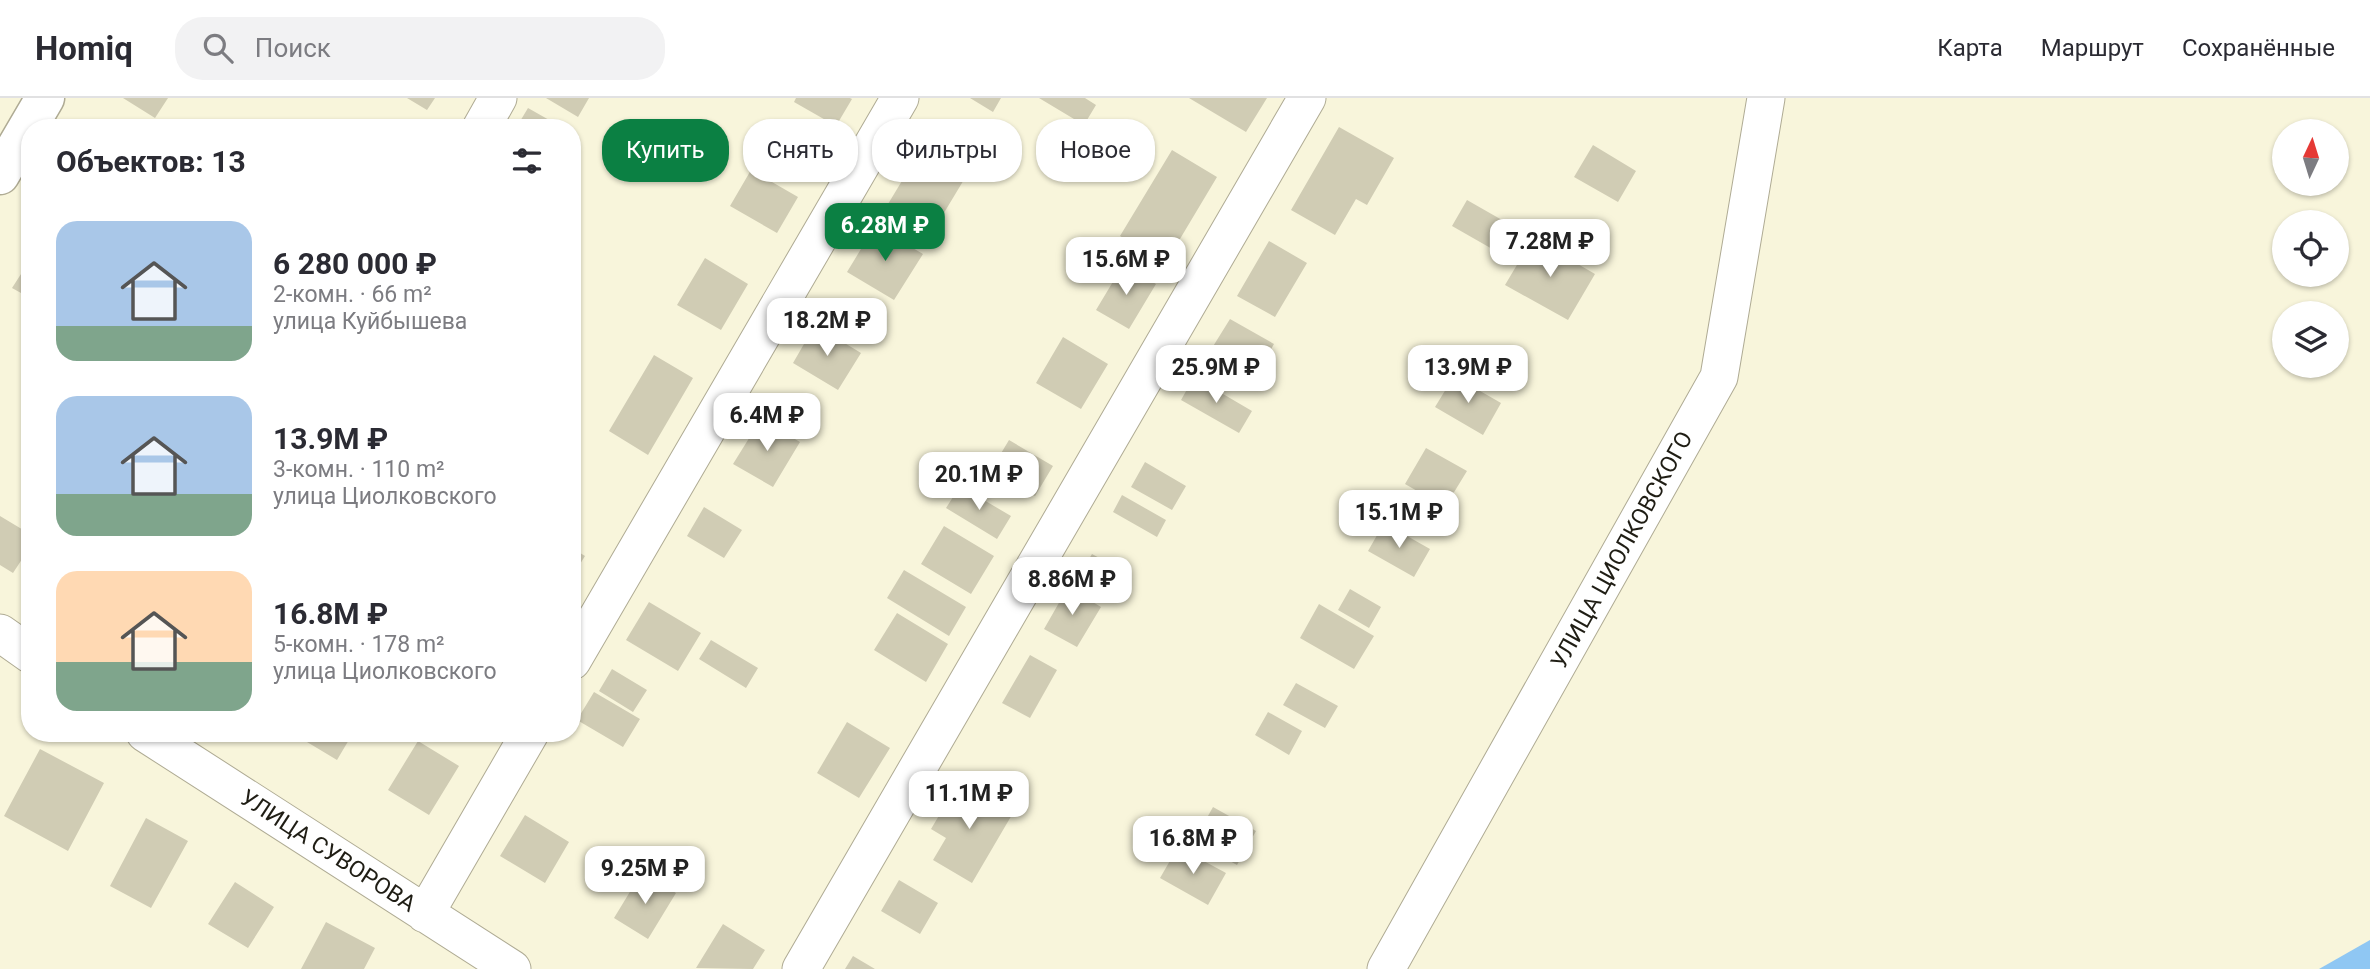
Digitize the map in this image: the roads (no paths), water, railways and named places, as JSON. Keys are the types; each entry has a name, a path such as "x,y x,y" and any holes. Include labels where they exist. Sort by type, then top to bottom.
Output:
{"street":[{"path":"33,119 45,98"},
{"path":"486,119 498,98"},
{"path":"581,646 900,98"},
{"path":"801,969 1307,98"},
{"name":"УЛИЦА ЦИОЛКОВСКОГО","path":"1386,969 1719,377 1766,98"},
{"path":"0,175 21,139"},
{"path":"0,633 21,648"},
{"name":"УЛИЦА СУВОРОВА","path":"159,742 512,969"},
{"path":"425,914 525,742"}],"water":[{"path":"2370,940 2370,969 2319,969"}]}
